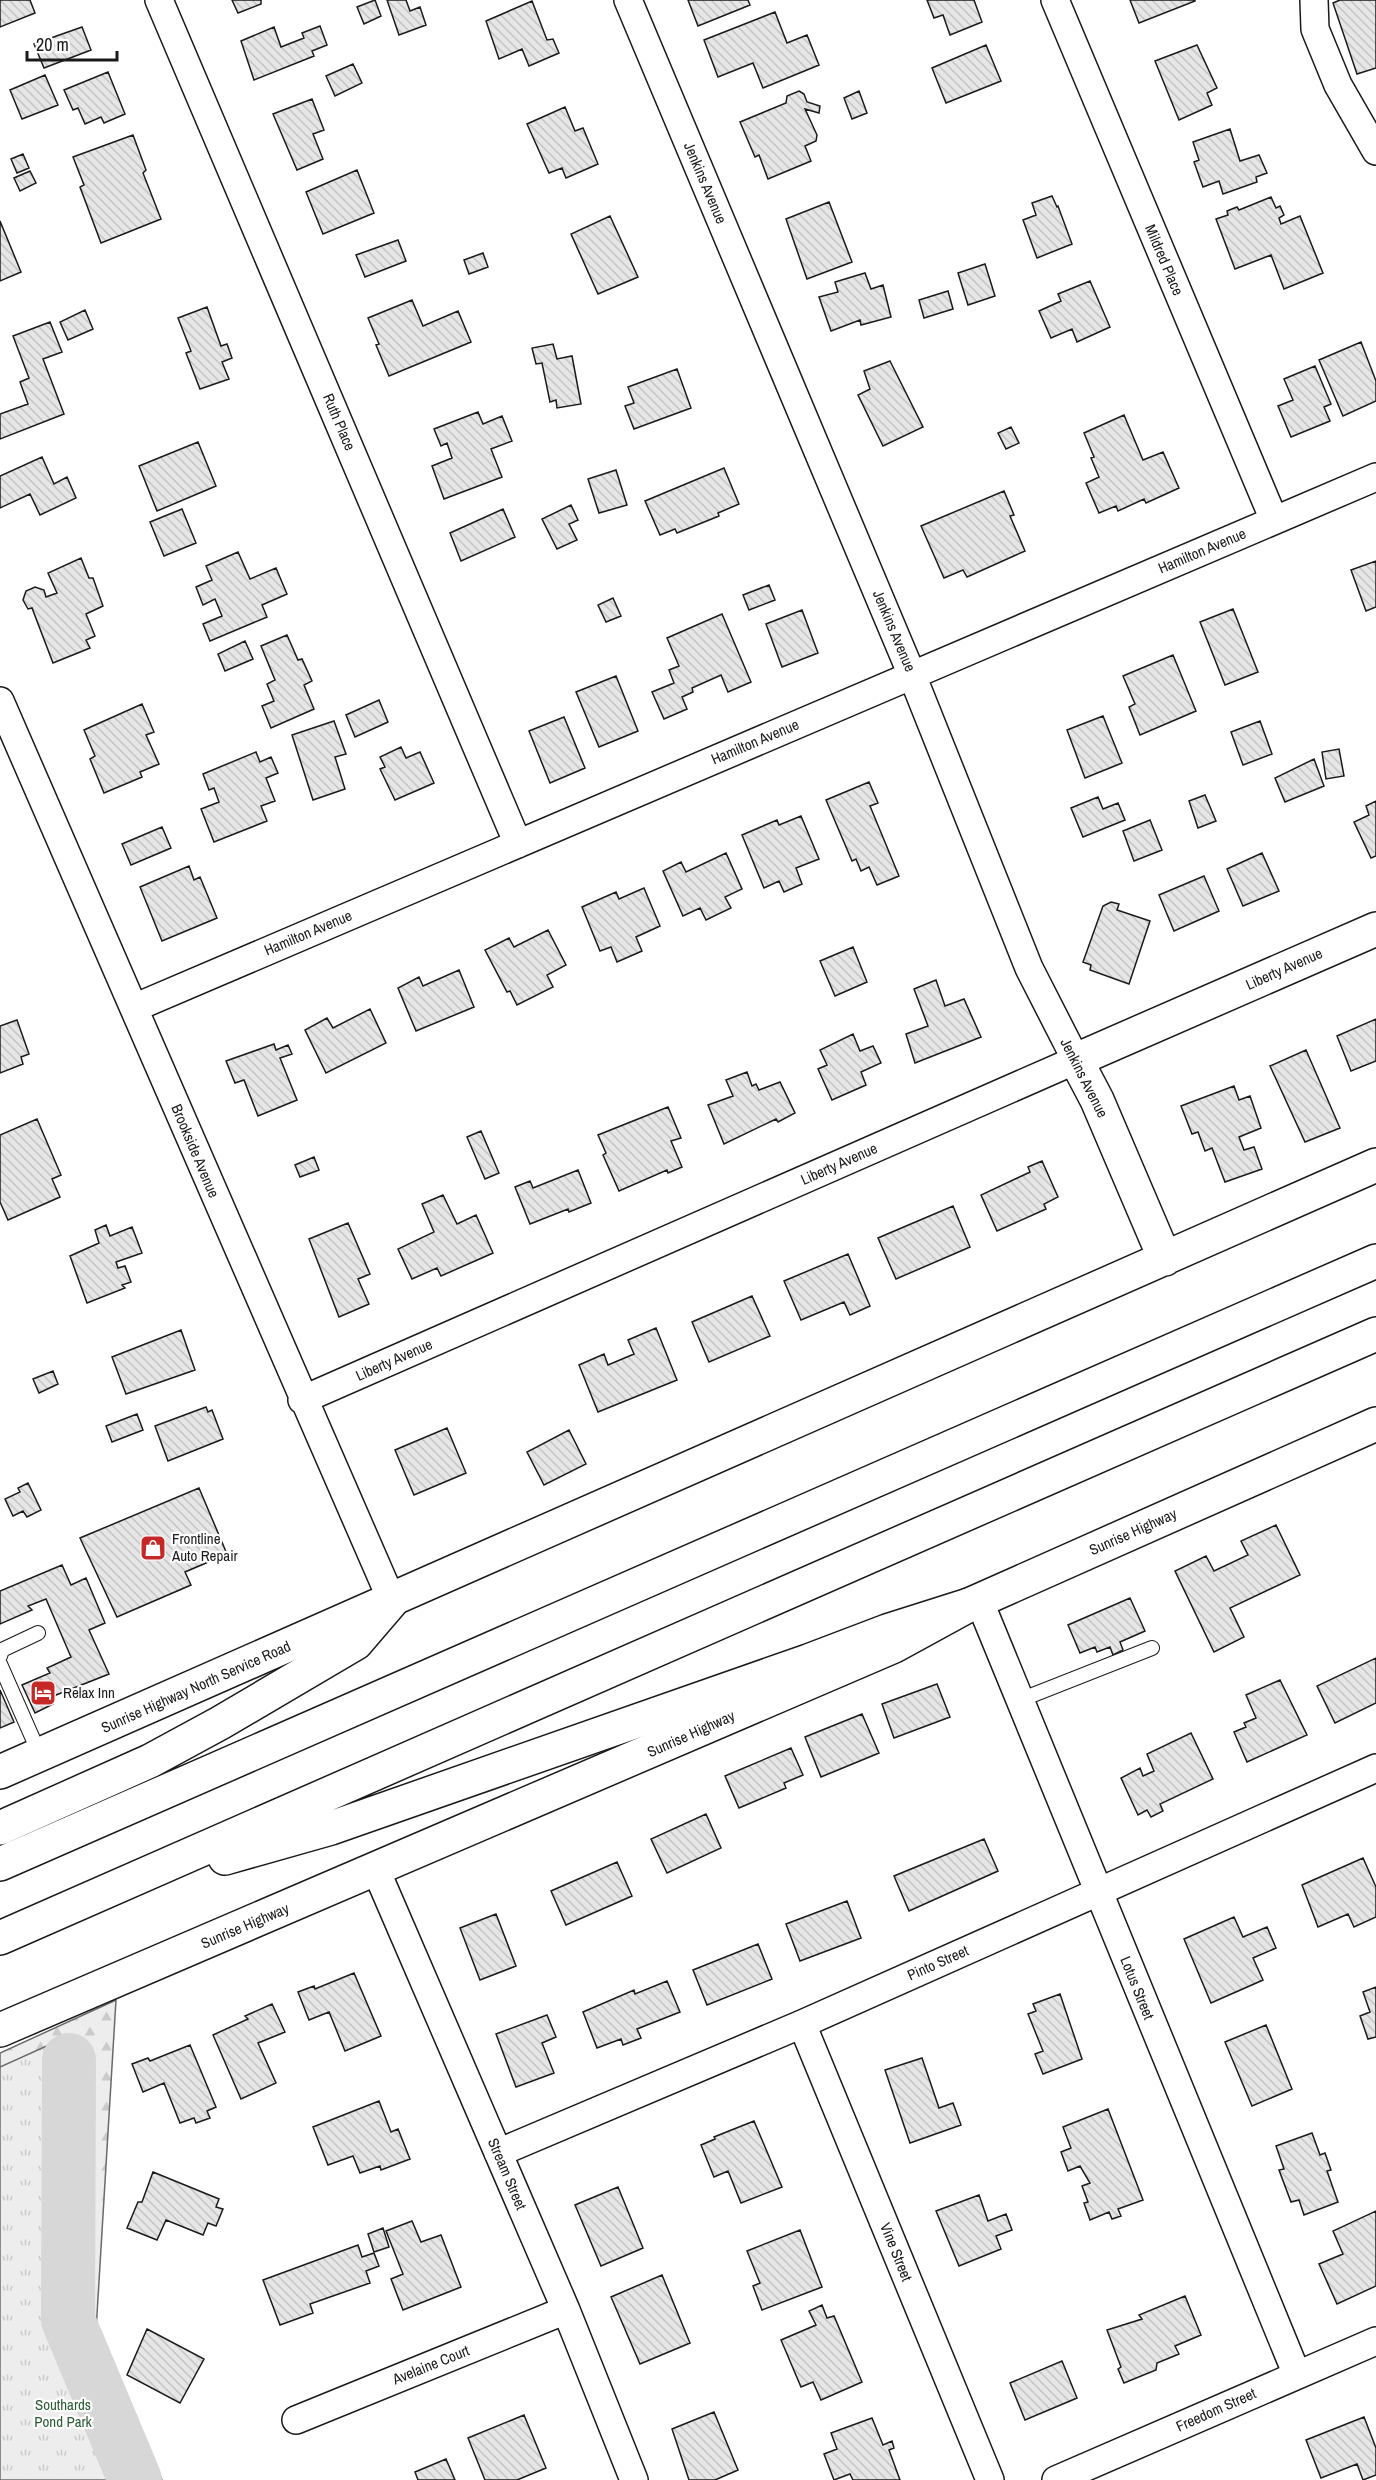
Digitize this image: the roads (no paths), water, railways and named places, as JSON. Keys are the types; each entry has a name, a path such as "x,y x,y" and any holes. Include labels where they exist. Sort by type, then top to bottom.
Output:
{"main road":[{"name":"Liberty Avenue","path":"1076,1060 1376,929"},
{"name":"Jenkins Avenue","path":"1076,1060 1096,1100 1165,1259"},
{"path":"0,1828 150,1761 220,1723 356,1643 392,1601 1376,1165"},
{"path":"0,1864 1376,1261"},
{"path":"0,1938 1376,1335"},
{"name":"Sunrise Highway","path":"0,2030 894,1646 974,1602 1376,1424"},
{"name":"Sunrise Highway North Service Road","path":"0,1772 392,1601"},
{"path":"108,1891 331,1828 974,1602"}],"street":[{"name":"Ruth Place","path":"159,0 518,844"},
{"name":"Jenkins Avenue","path":"628,0 912,675 1029,968 1076,1060"},
{"name":"Mildred Place","path":"1055,0 1274,520"},
{"path":"1314,0 1315,29 1334,76 1376,151"},
{"name":"Hamilton Avenue","path":"134,1008 1376,477"},
{"name":"Brookside Avenue","path":"0,701 392,1601"},
{"name":"Liberty Avenue","path":"303,1400 1076,1060"},
{"name":"Lotus Street","path":"974,1602 1020,1700 1297,2375"},
{"name":"Pinto Street","path":"498,2153 802,2024 1376,1768"},
{"name":"Stream Street","path":"376,1870 566,2310 634,2480"},
{"name":"Vine Street","path":"802,2024 990,2480"},
{"name":"Avelaine Court","path":"296,2420 566,2310"},
{"name":"Freedom Street","path":"1056,2480 1376,2341"}],"lane":[{"path":"0,1656 2,1650 38,1633"},
{"path":"1020,1700 1152,1648"},
{"path":"0,1664 40,1755"}],"waterway":[{"path":"69,2060 68,2320 135,2480"}],"place":[{"name":"Frontline Auto Repair","path":"153,1548"},
{"name":"Relax Inn","path":"43,1693"}],"park label":[{"name":"Southards Pond Park","path":"63,2414"}]}
